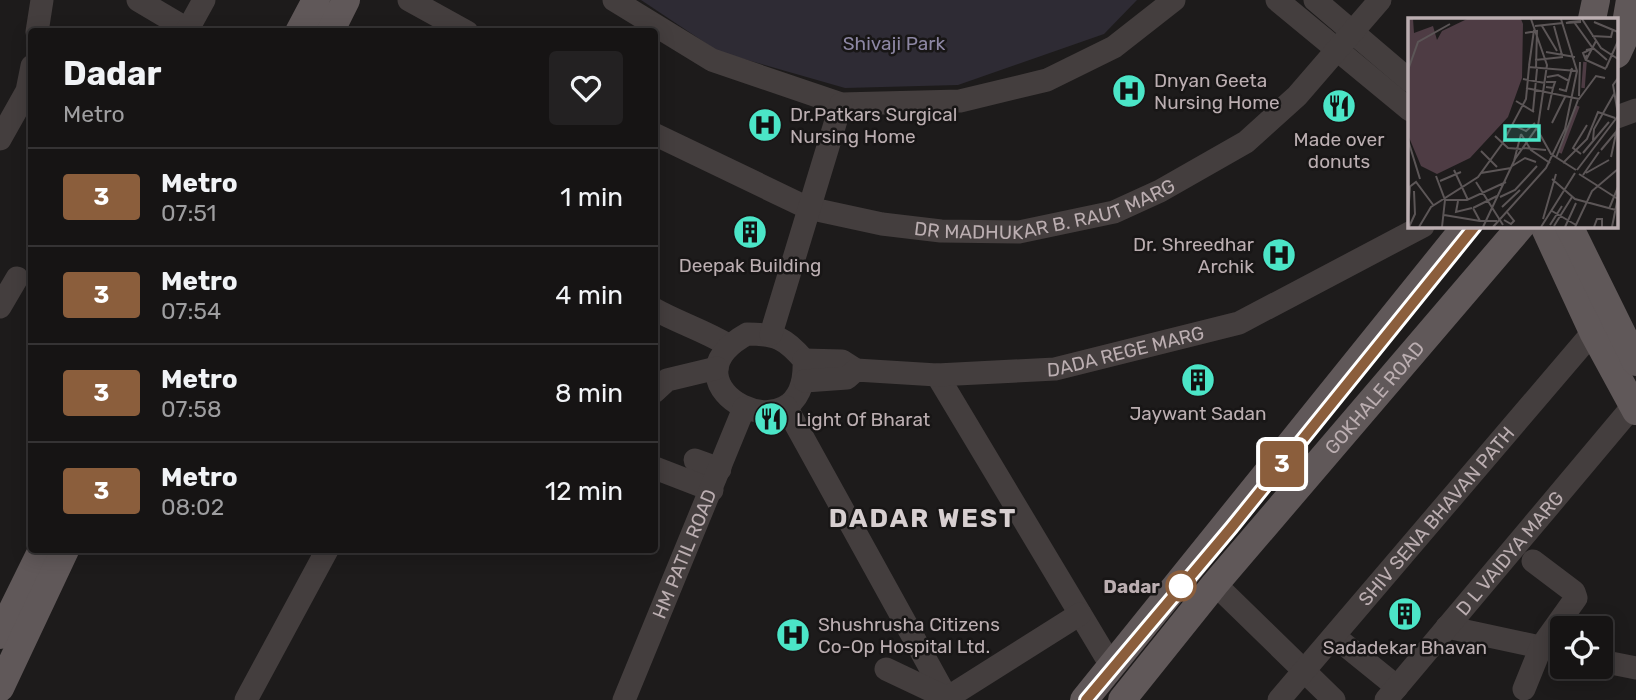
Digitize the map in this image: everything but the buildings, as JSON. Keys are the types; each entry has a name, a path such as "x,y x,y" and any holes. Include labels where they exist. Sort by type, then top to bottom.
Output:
{"main road":[{"path":"301,28 316,0"},
{"path":"332,28 346,0"},
{"path":"1592,18 1596,0"},
{"path":"1618,52 1623,41 1630,0"},
{"name":"GOKHALE ROAD","path":"1084,700 1464,228"},
{"name":"GOKHALE ROAD","path":"1122,700 1215,583 1519,228"},
{"path":"1545,228 1593,332 1635,408"},
{"path":"1570,228 1636,362"},
{"path":"0,688 54,557"},
{"path":"9,700 16,647"}],"street":[{"path":"38,28 42,0"},
{"path":"138,0 187,28"},
{"path":"191,28 204,0"},
{"path":"409,0 460,28"},
{"path":"614,0 712,60 841,104 960,101 1047,80 1114,47 1174,0"},
{"path":"1277,0 1408,108"},
{"path":"1315,0 1408,79"},
{"name":"DR MADHUKAR B. RAUT MARG","path":"658,136 808,208 882,224 941,231 1019,232 1114,212 1160,191 1246,142 1297,96 1380,0"},
{"path":"0,139 28,86"},
{"path":"771,334 841,104"},
{"path":"1618,117 1636,110"},
{"name":"DADA REGE MARG","path":"804,371 847,378 856,370 937,375 1055,369 1239,323 1419,228"},
{"path":"0,307 17,278"},
{"path":"658,311 687,327 700,328 721,363 725,394 744,408 774,411 786,407 804,371 791,344 771,334 747,334 721,363 671,395 658,393"},
{"name":"SHIV SENA BHAVAN PATH","path":"1279,700 1593,332"},
{"path":"937,375 1112,667"},
{"path":"786,407 948,699"},
{"name":"HM PATIL ROAD","path":"624,700 700,480 744,408"},
{"name":"D L VAIDYA MARG","path":"1391,694 1635,408"},
{"path":"658,471 700,480"},
{"path":"246,700 325,553"},
{"path":"1533,561 1576,595 1567,616"},
{"path":"1215,583 1334,700"},
{"path":"948,699 1080,614"},
{"path":"1447,627 1550,650"},
{"path":"1334,636 1391,694"},
{"path":"1524,689 1550,653"},
{"path":"1613,663 1636,668"},
{"path":"886,669 948,699"}],"green space":[{"name":"Shivaji Park","path":"641,0 1137,0 1104,34 958,85 845,88 719,52"}],"metro line":[{"name":"3","path":"1086,700 1231,528 1473,228"}],"place":[{"name":"Dnyan Geeta Nursing Home","path":"1129,91"},
{"name":"Made over donuts","path":"1339,106"},
{"name":"Dr.Patkars Surgical Nursing Home","path":"765,125"},
{"name":"Deepak Building","path":"750,232"},
{"name":"Dr. Shreedhar Archik","path":"1279,255"},
{"name":"Jaywant Sadan","path":"1198,380"},
{"name":"Light Of Bharat","path":"771,419"},
{"name":"Dadar","path":"1181,586"},
{"name":"Sadadekar Bhavan","path":"1405,614"},
{"name":"Shushrusha Citizens Co-Op Hospital Ltd.","path":"793,635"}],"district":[{"name":"DADAR WEST","path":"923,518"}]}
